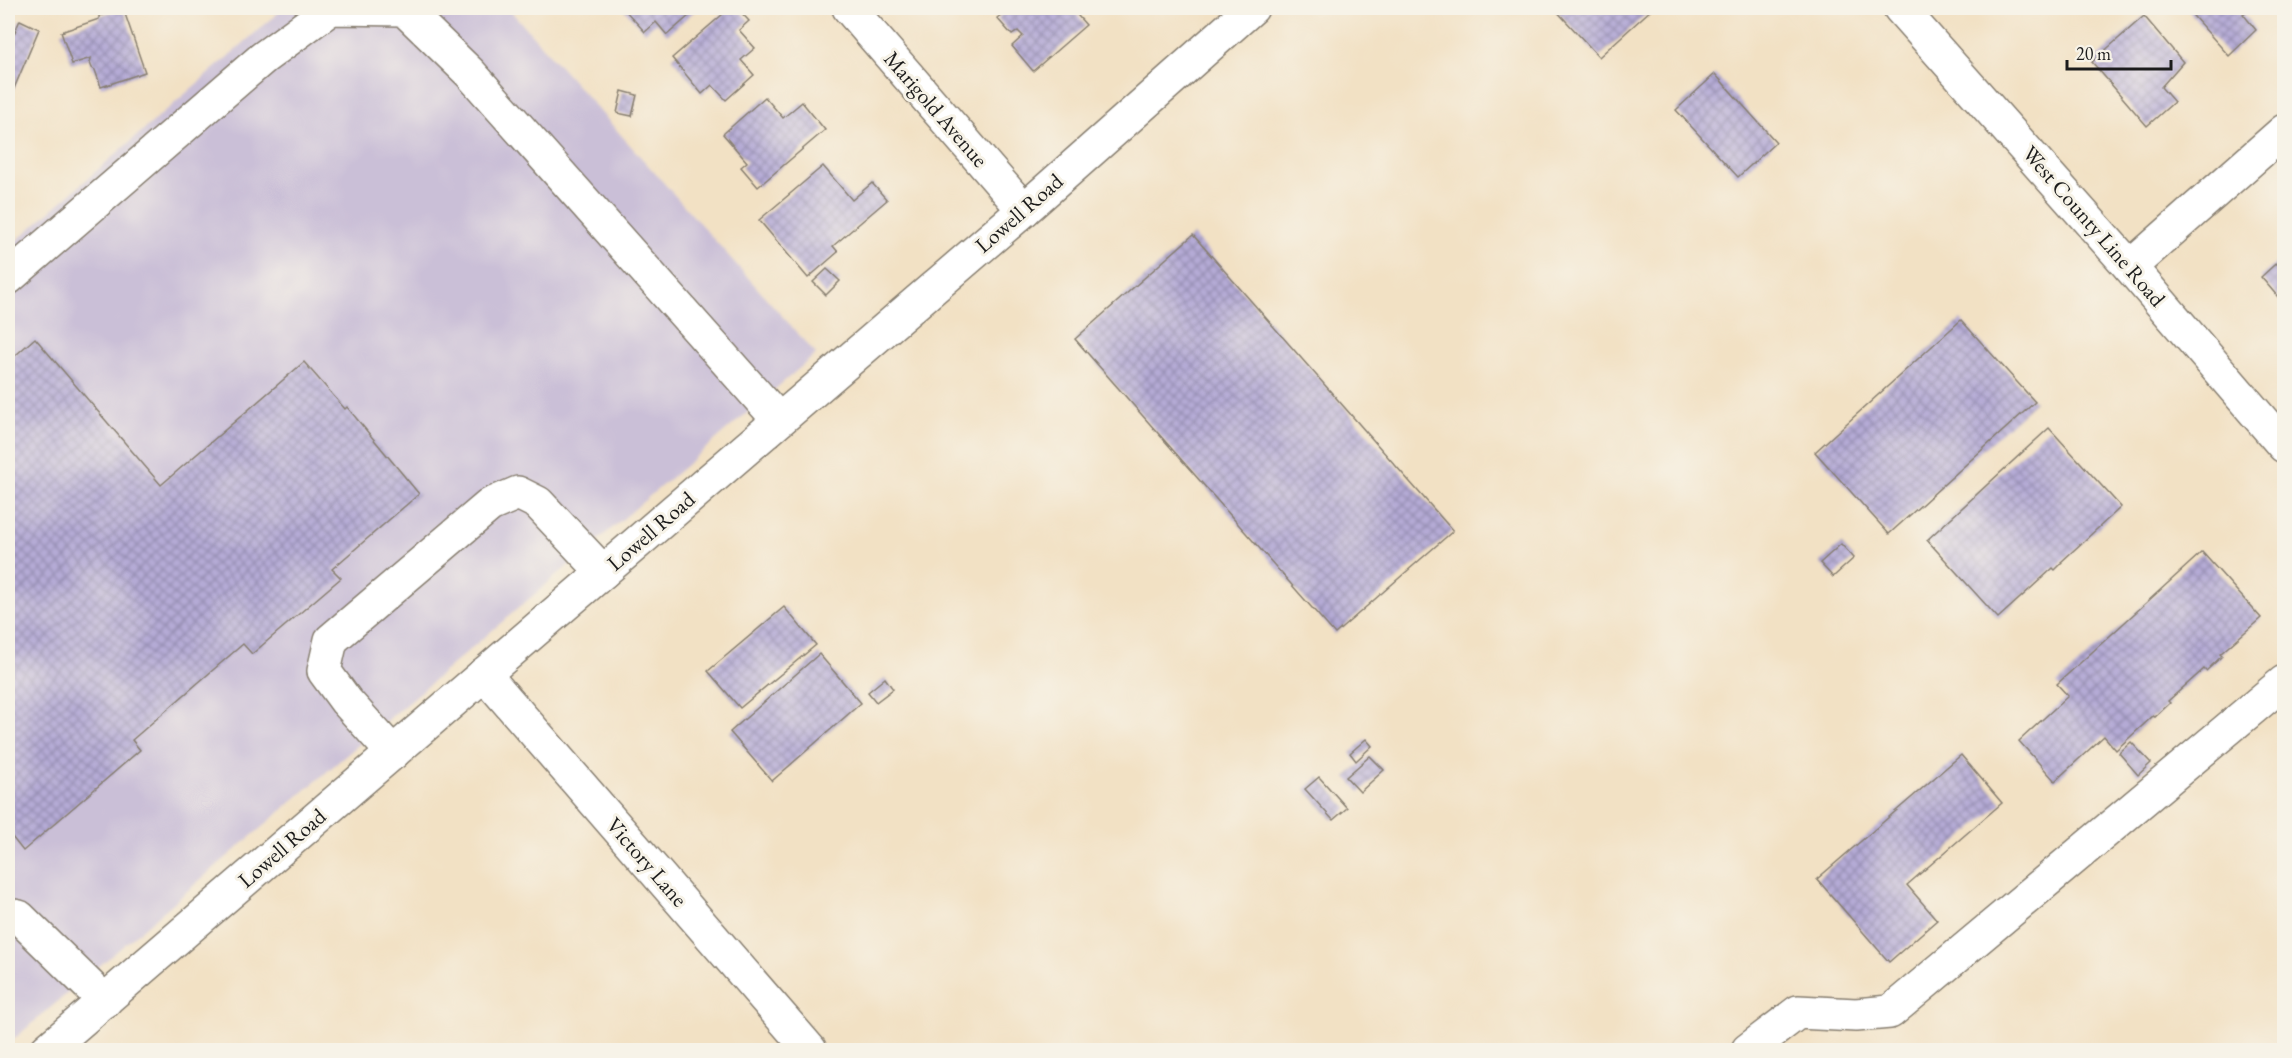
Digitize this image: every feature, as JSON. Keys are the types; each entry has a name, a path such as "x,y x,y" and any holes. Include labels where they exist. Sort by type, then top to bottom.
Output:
{"street":[{"path":"8,278 263,58 331,8 404,9 470,73 779,420"},
{"name":"Marigold Avenue","path":"849,8 1024,210"},
{"name":"Lowell Road","path":"47,1050 1024,210 1252,8"},
{"name":"West County Line Road","path":"1900,8 2130,267 2284,446"},
{"path":"2130,267 2284,131"},
{"path":"393,753 346,701 324,671 331,640 339,632 490,505 518,493 538,503 603,572"},
{"name":"Victory Lane","path":"484,674 810,1050"},
{"path":"1748,1050 1798,1012 1856,1015 1890,1012 2284,682"},
{"path":"8,915 19,917 105,1000"}],"shaded area":[{"path":"284,8 508,8 816,354 8,1044 8,248"}],"building":[{"path":"123,8 145,72 101,87 90,63 91,58 72,64 61,32"},
{"path":"623,8 698,8 667,35 656,22 645,32"},
{"path":"730,8 737,8 749,21 739,30 755,48 741,60 754,75 726,100 712,85 702,94 672,58"},
{"path":"1010,8 1071,8 1086,25 1033,71 1012,46 1023,36 1018,31 1012,35 997,18"},
{"path":"1554,8 1653,8 1599,57"},
{"path":"2186,8 2251,8 2243,14 2256,30 2229,56"},
{"path":"2144,16 2183,62 2161,87 2174,102 2147,126 2092,62"},
{"path":"20,20 39,29 10,98 8,97 8,42 10,43"},
{"path":"1715,74 1776,142 1738,177 1676,110"},
{"path":"622,91 637,95 632,116 617,113"},
{"path":"765,97 783,118 802,102 825,130 758,187 741,167 747,162 723,134"},
{"path":"823,166 852,200 872,183 887,200 833,246 838,252 808,278 759,220"},
{"path":"1193,235 1453,531 1335,634 1075,339"},
{"path":"2284,256 2284,304 2261,277"},
{"path":"827,269 840,281 826,295 813,282"},
{"path":"1961,320 2035,402 1889,534 1815,452"},
{"path":"35,338 161,485 304,362 345,409 347,407 419,494 332,569 341,578 252,654 243,644 132,740 140,750 23,851 8,832 8,362"},
{"path":"2049,428 2121,507 2055,570 2053,568 1998,618 1927,540"},
{"path":"1841,544 1854,558 1833,577 1820,563"},
{"path":"2202,552 2261,618 2220,654 2222,656 2206,671 2204,669 2168,701 2170,703 2155,717 2153,716 2116,750 2104,736 2055,781 2019,741 2068,696 2057,684"},
{"path":"784,607 816,645 740,708 708,671"},
{"path":"819,654 861,703 772,781 730,732"},
{"path":"885,678 893,689 876,702 868,692"},
{"path":"1366,739 1372,746 1356,761 1350,753"},
{"path":"2131,742 2151,763 2138,775 2119,753"},
{"path":"1961,755 2002,803 1907,885 1937,920 1889,962 1817,879"},
{"path":"1370,756 1384,770 1360,792 1346,777"},
{"path":"1319,777 1347,808 1333,820 1305,789"}]}
